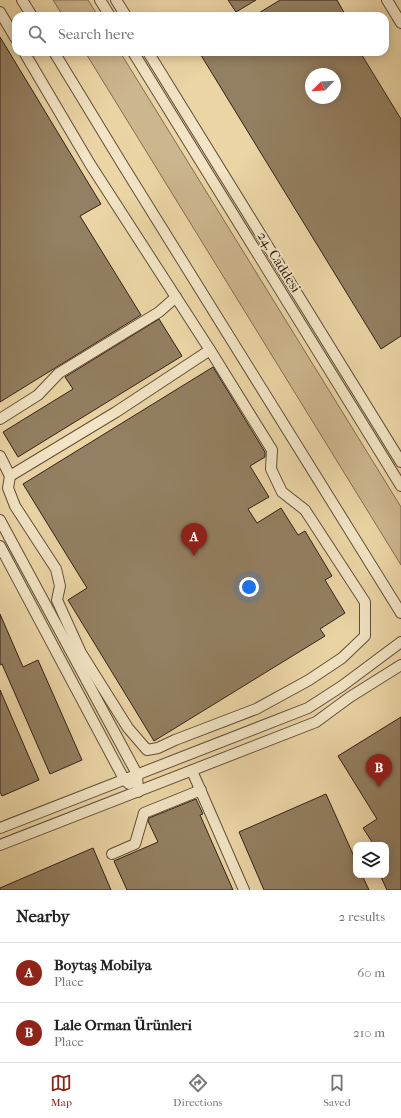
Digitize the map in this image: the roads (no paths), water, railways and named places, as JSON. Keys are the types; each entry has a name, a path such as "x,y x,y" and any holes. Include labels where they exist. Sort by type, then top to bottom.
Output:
{"street":[{"path":"22,0 30,12"},
{"path":"100,0 108,12"},
{"path":"116,0 124,12"},
{"path":"387,0 401,23"},
{"path":"0,12 12,32"},
{"path":"0,456 10,476 8,488 14,506 56,569 60,586 57,600 81,653 128,728 147,750 158,748 256,709 309,680 342,658 365,636 365,602 304,510 282,492 270,469 272,450 210,350 90,164 26,56"},
{"path":"56,56 128,174 401,613"},
{"name":"24. Caddesi","path":"135,56 401,486"},
{"name":"24. Caddesi","path":"150,56 401,462"},
{"path":"0,419 38,395 59,374 159,312 176,297"},
{"path":"10,476 116,412 210,350"},
{"path":"0,520 137,774 138,792"},
{"path":"0,546 124,779 138,792"},
{"path":"0,828 308,708 342,686 401,642"},
{"path":"0,845 316,722 350,697 401,665"},
{"path":"192,771 244,890"},
{"path":"112,854 135,844 144,813 201,790"}],"place":[{"name":"Boytaş Mobilya","path":"194,556"},
{"name":"Lale Orman Ürünleri","path":"379,787"}]}
